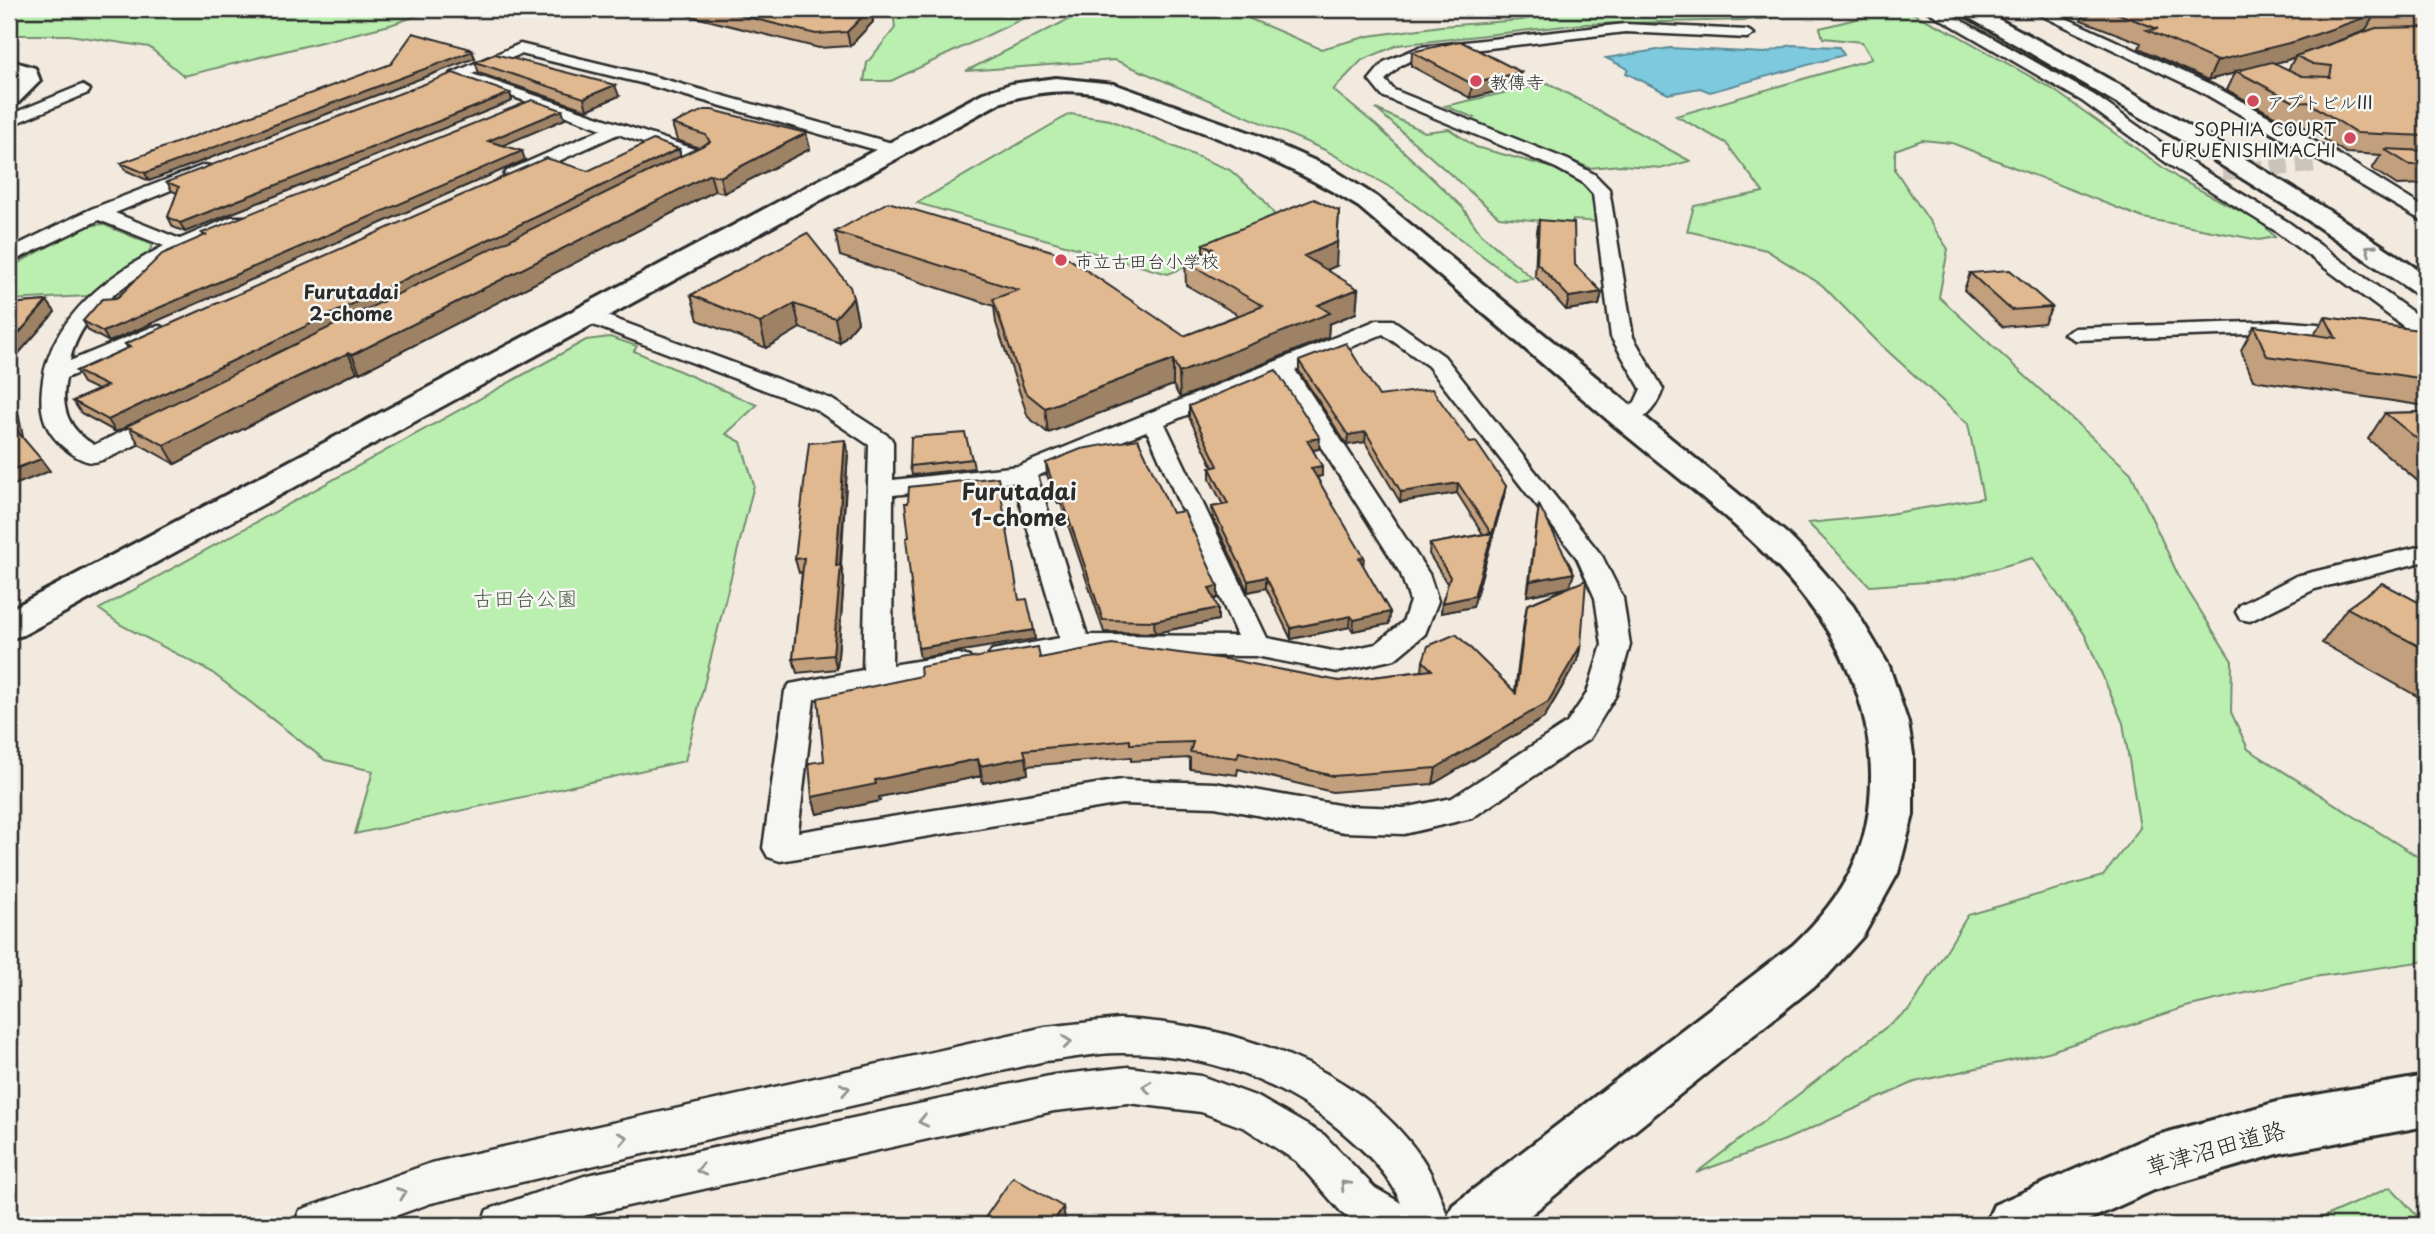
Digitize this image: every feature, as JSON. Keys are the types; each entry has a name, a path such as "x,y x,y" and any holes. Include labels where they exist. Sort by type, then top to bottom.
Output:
{"main road":[{"path":"1964,9 2154,113 2253,172 2426,288"},
{"path":"1991,9 2183,110 2407,247"},
{"path":"9,66 27,74 29,81 9,99"},
{"path":"9,626 991,98 1011,91 1056,85 1106,89 1246,139 1320,172 1368,202 1773,541 1810,576 1839,617 1869,666 1890,731 1893,776 1890,820 1880,861 1861,901 1813,959 1473,1225"},
{"name":"草津沼田道路","path":"2014,1225 2147,1165 2281,1126 2426,1101"}],"street":[{"path":"1931,9 2066,84 2196,174 2281,226 2426,332"},
{"path":"2035,9 2206,88 2335,160 2426,218"},
{"path":"2053,17 2080,13"},
{"path":"1624,418 1645,406 1651,388 1622,337 1602,193 1588,178 1562,164 1388,93 1377,80 1383,69 1397,59 1420,52 1589,30 1662,28 1747,34"},
{"path":"666,176 703,158 620,127 451,76 520,49 646,79 892,149"},
{"path":"2206,88 2233,83"},
{"path":"9,121 82,90"},
{"path":"511,110 536,100"},
{"path":"493,184 620,127"},
{"path":"2317,164 2335,160 2378,164"},
{"path":"9,257 97,213 225,162"},
{"path":"2196,174 2222,172"},
{"path":"97,213 178,245"},
{"path":"181,413 93,455 64,437 52,405 62,346 96,302 123,278 178,245 255,214"},
{"path":"588,315 823,404 881,442 877,678"},
{"path":"55,375 88,364 177,324"},
{"path":"881,489 1024,473 1152,422 1279,368 1385,325 1436,362 1589,556 1609,598 1616,645 1601,695 1578,731 1461,809 1404,821 1344,819 1215,795 1121,792 780,848 800,691 1076,645 1256,646 1338,662 1385,652 1415,627 1424,601 1415,574 1293,380 1279,368"},
{"path":"2075,334 2278,327 2385,333 2426,332"},
{"path":"1152,422 1161,435 1256,646"},
{"path":"1024,473 1076,645"},
{"path":"2250,612 2306,582 2426,553"},
{"path":"315,1225 431,1183 595,1144 1045,1044 1119,1036 1186,1040 1247,1055 1301,1080 1361,1122 1406,1169 1430,1225"},
{"path":"502,1225 587,1195 1054,1093 1128,1085 1201,1094 1258,1115 1310,1147 1360,1202 1399,1225"}],"green space":[{"path":"9,9 437,9 390,25 184,76 149,47 69,35 9,35"},
{"path":"893,9 1043,9 891,81 864,81 867,63 895,28"},
{"path":"1089,9 1227,9 1321,49 1369,36 1441,26 1522,20 1566,9 1799,9 1771,18 1583,24 1398,45 1362,60 1333,90 1377,126 1462,207 1481,234 1533,279 1516,281 1395,190 1325,150 1115,60 966,71"},
{"path":"1904,9 1957,35 2054,90 2179,179 2261,222 2275,237 2259,240 2143,218 1952,143 1922,140 1895,150 1895,170 1948,249 1939,297 2131,473 2178,575 2232,661 2231,712 2248,749 2426,862 2426,961 2314,977 2186,1007 2048,1052 1915,1082 1785,1140 1696,1173 1911,1008 1968,915 2103,876 2140,828 2123,723 2085,635 2033,558 1954,580 1870,586 1808,523 1877,516 1983,498 1968,424 1881,345 1822,285 1766,250 1687,231 1694,206 1763,192 1726,143 1676,116 1872,59 1862,42 1823,38 1820,28"},
{"path":"1548,83 1690,161 1663,168 1620,165 1590,168 1473,121 1475,118 1445,106"},
{"path":"1376,109 1425,132 1449,129 1476,147 1557,169 1585,181 1599,198 1600,222 1573,220 1573,224 1499,217"},
{"path":"1070,114 1110,120 1230,170 1263,199 1284,228 1168,274 917,203"},
{"path":"102,224 153,245 148,253 88,296 9,300 9,268 84,227"},
{"name":"古田台公園","path":"610,337 637,346 634,351 757,405 726,434 741,442 754,485 685,761 355,834 373,771 325,760 210,671 121,625 99,609 586,340"},
{"path":"2391,1187 2425,1225 2305,1225"}],"water":[{"path":"1791,45 1839,47 1844,55 1710,92 1700,88 1668,94 1626,73 1628,69 1606,58 1670,48 1765,53"}],"building":[{"path":"715,9 870,9 847,32 816,34"},
{"path":"2106,9 2160,9 2179,14 2183,9 2426,9 2426,14 2375,14 2297,41 2217,61 2147,30 2158,29"},
{"path":"2426,27 2426,136 2357,133 2308,102 2296,103 2236,71 2272,62 2302,76 2330,77 2332,66 2313,64 2296,56 2376,28"},
{"path":"413,33 473,51 145,173 121,163 391,64"},
{"path":"1460,41 1521,72 1472,84 1412,52"},
{"path":"495,54 615,85 584,98 475,62"},
{"path":"453,73 510,93 180,223 168,217 179,187 167,182"},
{"path":"532,100 562,110 488,141 522,151 103,332 83,321 102,299 117,298 162,254 206,235 202,233"},
{"path":"704,110 806,133 720,177 710,174 352,355 348,353 293,379 164,445 127,426 710,142 706,135 672,124"},
{"path":"653,140 679,149 108,420 73,401 107,386 76,371 130,347 125,344 546,158 588,171"},
{"path":"2384,149 2426,151 2426,164 2410,165"},
{"path":"1314,199 1339,211 1337,242 1304,256 1358,289 1318,305 1330,313 1179,373 1173,360 1045,408 1025,392 993,299 1018,290 835,232 888,202 1062,254 1184,336 1263,306 1185,261 1213,249 1203,244"},
{"path":"1539,220 1574,223 1575,265 1602,292 1569,297 1537,263"},
{"path":"807,233 850,287 853,298 835,318 794,304 760,323 691,295"},
{"path":"2010,270 2052,307 2011,310 1970,273"},
{"path":"47,301 12,341 9,340 9,304"},
{"path":"2325,317 2426,331 2426,379 2267,356 2254,326 2336,338"},
{"path":"1346,343 1379,396 1432,389 1470,443 1476,442 1506,486 1474,596 1442,603 1450,577 1430,544 1491,533 1458,483 1401,492 1366,432 1348,435 1299,361"},
{"path":"1276,370 1320,438 1307,440 1322,466 1311,468 1364,557 1359,558 1390,612 1354,620 1351,616 1291,628 1266,577 1248,581 1212,507 1228,504 1210,468 1218,466 1189,406"},
{"path":"9,401 16,430 41,459 9,471"},
{"path":"2426,412 2426,446 2385,413"},
{"path":"965,433 972,459 910,466 911,437"},
{"path":"1138,439 1172,513 1184,511 1218,586 1209,588 1218,608 1154,621 1103,620 1060,492 1056,493 1046,463 1081,449"},
{"path":"845,440 836,566 841,565 833,655 793,659 804,558 795,559 809,443"},
{"path":"998,477 1019,600 1027,599 1034,630 918,648 906,538 909,537 905,503 908,503 909,487"},
{"path":"1539,505 1574,573 1530,581"},
{"path":"1586,580 1581,645 1548,702 1436,768 1333,776 1239,752 1237,758 1190,752 1193,742 1130,744 1130,740 1024,750 1026,757 980,766 978,759 875,780 876,784 812,797 809,763 824,761 818,698 921,676 920,667 1038,647 1040,658 1112,644 1232,660 1339,681 1432,670 1423,661 1428,646 1456,634 1516,693 1527,605"},
{"path":"2382,583 2426,606 2426,650 2347,608"},
{"path":"1013,1177 1063,1207 1051,1225 980,1225"}],"tunnel":[{"path":"2222,172 2317,164"}],"place":[{"name":"教傳寺","path":"1476,81"},
{"name":"アプトビルIII","path":"2253,101"},
{"name":"SOPHIA COURT FURUENISHIMACHI","path":"2350,138"},
{"name":"市立古田台小学校","path":"1061,260"}],"district":[{"name":"Furutadai 2-chome","path":"351,302"},
{"name":"Furutadai 1-chome","path":"1019,503"}]}
